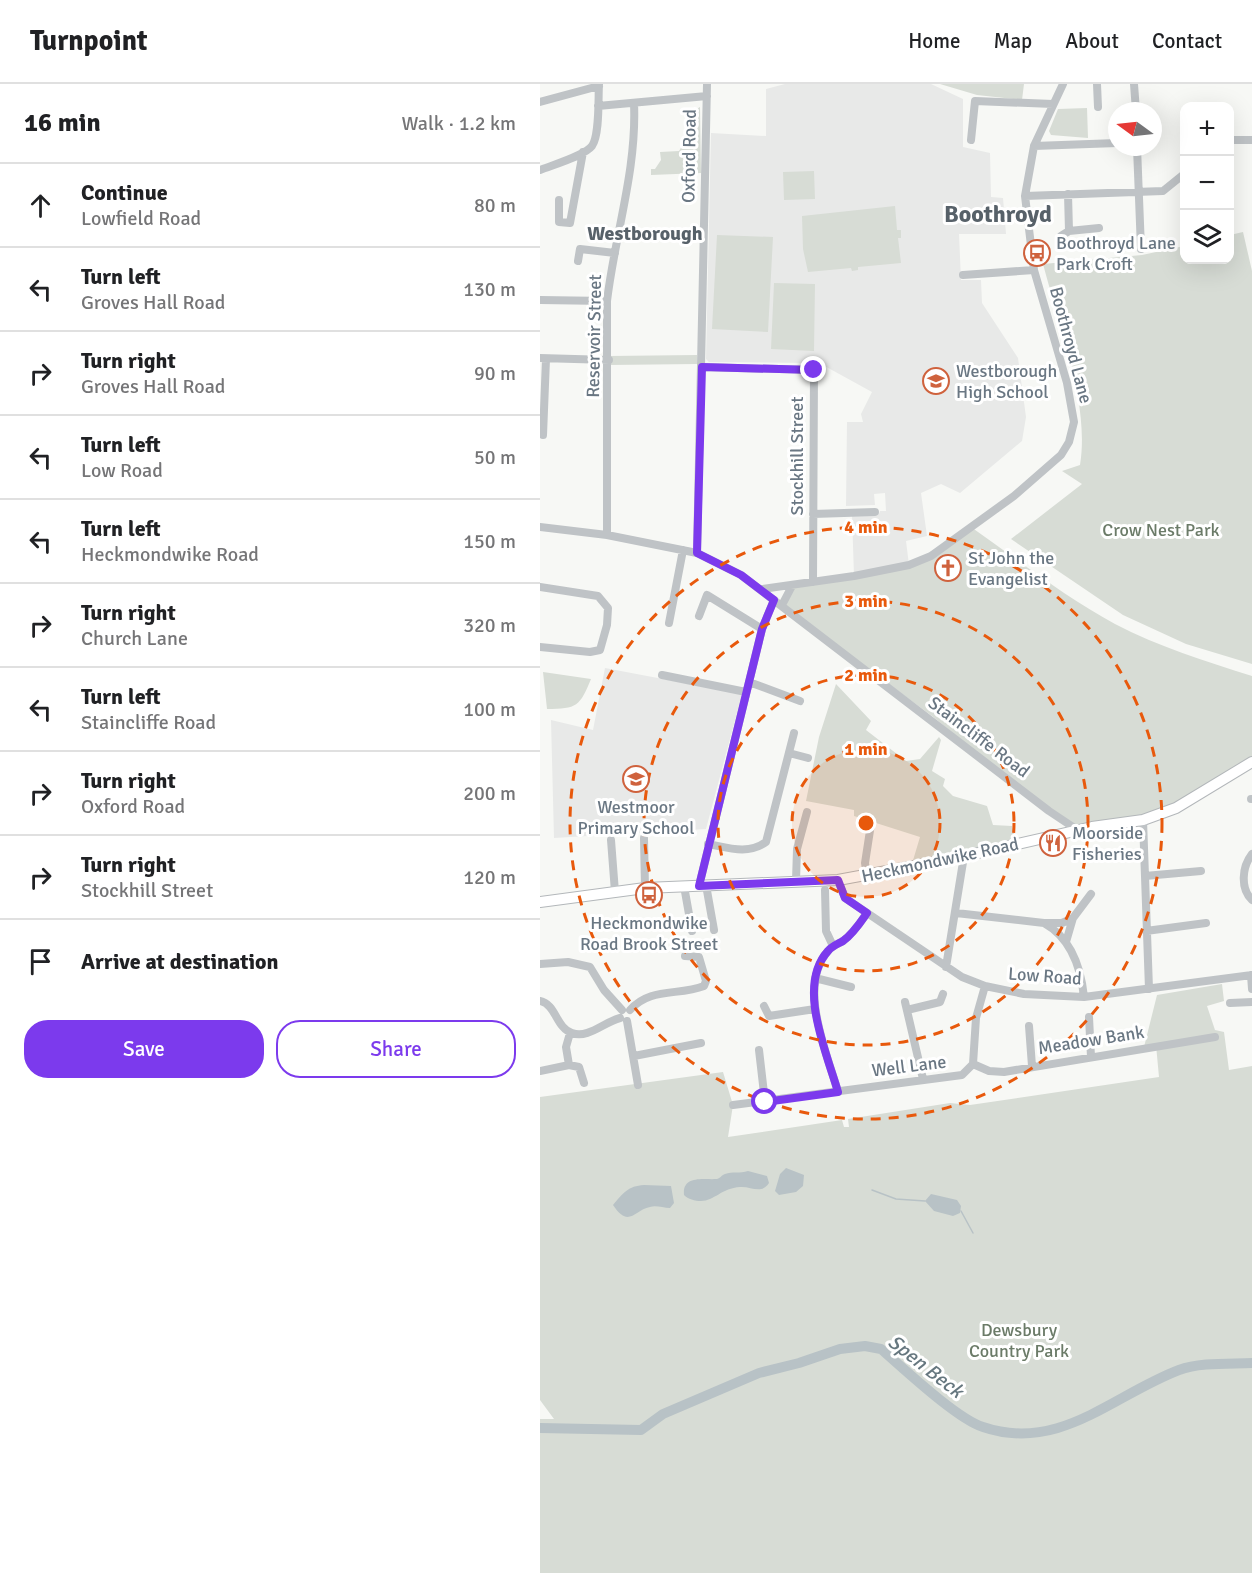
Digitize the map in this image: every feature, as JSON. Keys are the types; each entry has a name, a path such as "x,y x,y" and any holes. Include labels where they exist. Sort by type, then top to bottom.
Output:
{"main road":[{"name":"Heckmondwike Road","path":"540,902 645,888 838,880 867,876 1079,831 1143,820 1176,808 1252,762"}],"street":[{"name":"Oxford Road","path":"697,553 707,84"},
{"name":"Boothroyd Lane","path":"762,589 792,586 909,565 931,556 1014,496 1061,454 1069,442 1074,422 1067,383 1034,270 1025,195 1034,146 1063,84"},
{"path":"1097,84 1098,107"},
{"path":"1134,84 1136,102"},
{"path":"540,102 599,85 595,139 591,147 540,170"},
{"path":"598,106 707,96"},
{"path":"971,140 975,101 1053,104"},
{"name":"Reservoir Street","path":"607,535 609,360 607,301 633,160 634,103"},
{"path":"1234,140 1252,140"},
{"path":"1034,146 1108,143"},
{"path":"559,200 559,222 570,223 583,152"},
{"path":"1137,156 1141,249"},
{"path":"1025,195 1138,194 1163,190 1180,178"},
{"path":"1068,194 1065,234 1099,228"},
{"path":"578,261 580,249 615,253"},
{"path":"963,275 1034,270"},
{"path":"540,300 607,301"},
{"path":"543,435 543,359 609,360"},
{"name":"Stockhill Street","path":"702,367 814,370 813,582"},
{"path":"813,513 875,512"},
{"name":"Staincliffe Road","path":"540,527 607,535 697,553 741,575 1048,811 1079,831"},
{"path":"669,623 682,550"},
{"path":"714,930 702,886 708,844 762,629 792,586"},
{"path":"540,587 598,596 608,608 607,624 600,650 590,652 540,647"},
{"path":"699,616 707,595 762,629"},
{"path":"662,675 746,692"},
{"path":"749,682 800,702"},
{"path":"708,844 743,850 757,848 766,842 794,733"},
{"path":"789,753 808,758"},
{"path":"796,881 797,849 807,812"},
{"path":"1143,820 1149,989"},
{"path":"867,876 865,863 871,824"},
{"path":"644,838 645,888"},
{"path":"611,840 615,892"},
{"path":"1252,854 1244,870 1244,883 1252,900"},
{"path":"946,967 964,856"},
{"path":"1145,876 1201,871"},
{"name":"Low Road","path":"838,880 845,898 946,967 962,977 985,986 1024,994 1084,997 1251,975"},
{"path":"684,886 692,931"},
{"path":"825,890 826,931 833,946"},
{"path":"1066,942 1073,918 1091,894"},
{"path":"838,1092 812,992 826,952 853,933 867,913"},
{"path":"956,914 1044,923 1062,923 1073,918"},
{"path":"1044,923 1057,930 1066,942 1082,978 1084,997"},
{"path":"1146,931 1206,923"},
{"path":"540,1001 549,1006 570,1033 586,1034 625,1015 642,999 654,994 704,986 706,981 699,957 685,956"},
{"path":"540,964 568,962 590,967 599,978 604,990 625,1015 638,1085"},
{"path":"1251,975 1252,988"},
{"path":"815,978 851,987"},
{"name":"Well Lane","path":"733,1105 923,1079 955,1077 968,1071 973,1064 976,1018 985,986"},
{"path":"923,1079 906,1006 940,1002 943,994"},
{"path":"1230,1003 1252,1002"},
{"path":"764,1006 769,1016 815,1009"},
{"path":"1089,1017 1091,1057"},
{"path":"1029,1026 1032,1066"},
{"path":"569,1065 566,1047 570,1033"},
{"name":"Meadow Bank","path":"973,1064 989,1071 1004,1072 1215,1037"},
{"path":"634,1056 701,1043"},
{"path":"759,1050 765,1102"},
{"path":"540,1071 569,1065 579,1067 584,1083"}],"shaded area":[{"path":"785,84 931,84 963,99 963,147 990,153 991,197 1003,198 1006,234 959,234 961,280 981,280 982,303 1018,358 1026,417 1022,441 960,493 941,484 921,493 927,536 906,541 909,565 854,576 852,515 879,514 880,511 886,511 885,493 874,494 875,505 846,506 847,422 863,422 861,414 872,392 821,364 814,370 811,363 709,362 706,359 711,133 766,136 766,89"},
{"name":"Westmoor Primary School","path":"605,668 742,694 706,829 554,838 551,720 593,730"},
{"path":"786,1168 804,1175 803,1186 796,1192 779,1195 775,1191 780,1174"},
{"path":"748,1171 767,1176 769,1183 763,1189 734,1188 701,1201 684,1195 686,1184 690,1181 717,1179 728,1173"},
{"path":"644,1185 671,1186 674,1203 670,1208 652,1206 632,1216 623,1216 613,1205 626,1191"},
{"path":"931,1194 957,1200 961,1206 960,1213 953,1216 934,1211 925,1201"}],"green space":[{"path":"940,84 1024,84 1022,100 977,95"},
{"path":"700,107 701,173 651,175 651,169 655,169 661,160 660,152 679,151 690,134 695,110"},
{"path":"1087,108 1088,138 1051,135 1049,131 1058,109"},
{"path":"814,171 815,199 784,200 783,172"},
{"path":"895,206 897,230 901,230 901,238 898,238 901,263 858,267 858,270 852,271 851,268 808,272 803,249 802,216"},
{"name":"Crow Nest Park","path":"1243,232 1252,271 1252,664 1186,644 1123,615 1011,539 1082,484 1062,471 1080,465 1081,416 1071,364 1043,264 1142,255 1180,247 1180,264 1234,264 1234,234"},
{"path":"717,235 773,237 768,332 712,329"},
{"path":"774,283 815,284 814,351 771,349"},
{"path":"697,355 697,364 609,365 609,356"},
{"path":"971,527 1060,590 1115,624 1165,647 1252,676 1252,762 1176,808 1079,831 1049,811 932,716 782,605 792,586 909,565"},
{"path":"543,672 591,679 584,695 576,704 571,707 547,709"},
{"path":"836,684 871,721 866,730 906,761 920,759 939,737 941,740 932,771 945,779 943,786 953,796 987,806 993,825 1012,826 1015,839 911,867 920,837 854,816 854,810 806,801 819,737"},
{"name":"Dewsbury Country Park","path":"1222,984 1224,1001 1207,1006 1215,1030 1224,1032 1229,1070 1252,1066 1252,1573 540,1573 540,1419 554,1419 540,1400 540,1097 723,1072 733,1105 728,1137 842,1120 844,1127 849,1127 848,1119 950,1103 970,1105 1159,1077 1156,1045 1144,1047 1157,995"}],"waterway":[{"path":"872,1190 896,1199 925,1201"},
{"path":"961,1211 973,1233"},
{"name":"Spen Beck","path":"540,1428 641,1430 663,1414 759,1373 840,1349 865,1346 881,1349 931,1392 972,1422 983,1427 1011,1433 1036,1433 1061,1427 1085,1418 1187,1367 1252,1363"}],"place":[{"name":"Boothroyd Lane Park Croft","path":"1037,253"},
{"name":"Westborough High School","path":"936,381"},
{"name":"St John the Evangelist","path":"948,568"},
{"name":"Westmoor Primary School","path":"636,779"},
{"name":"Moorside Fisheries","path":"1053,843"},
{"name":"Heckmondwike Road Brook Street","path":"649,895"}],"district":[{"name":"Boothroyd","path":"998,214"},
{"name":"Westborough","path":"645,233"}],"route":[{"path":"765,1102 838,1092 812,992 819,966 826,952 853,933 867,913 845,898 838,880 699,886 762,629 774,600 741,575 697,553 702,367 814,370"}]}
